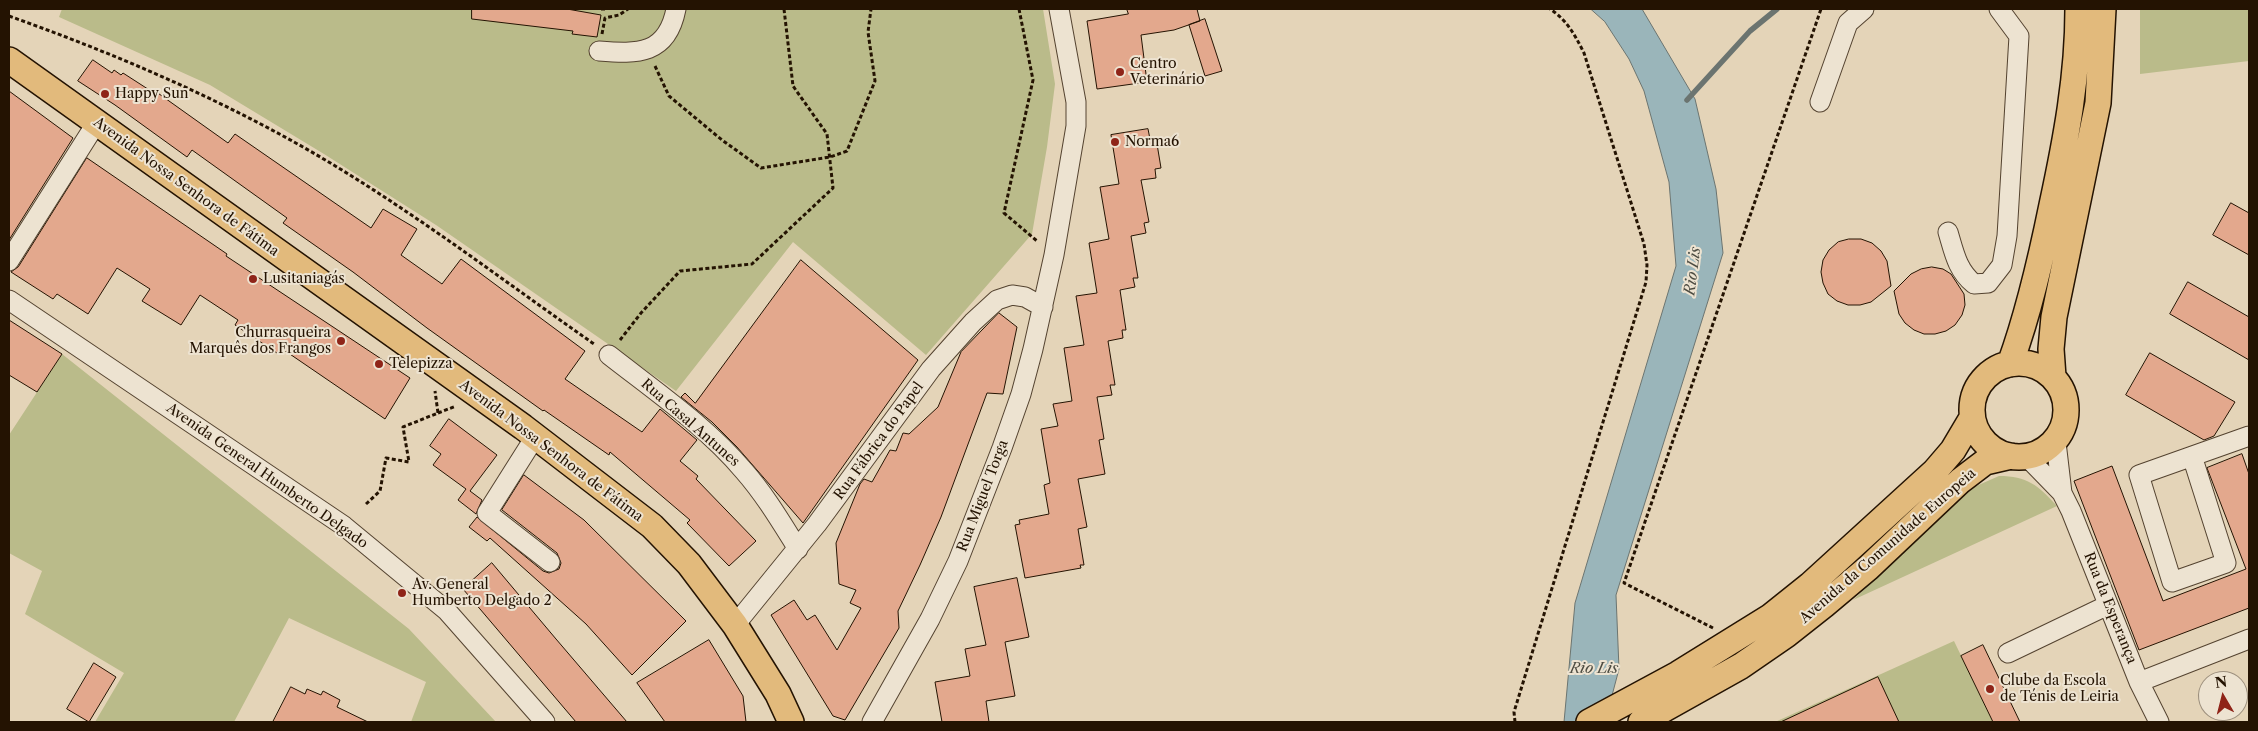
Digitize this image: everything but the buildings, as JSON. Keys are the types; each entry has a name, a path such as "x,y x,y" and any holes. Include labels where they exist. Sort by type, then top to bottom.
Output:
{"main road":[{"path":"2010,364 2042,256 2065,150 2078,9"},
{"path":"2056,442 2063,430 2066,416 2064,400 2053,377 2051,349 2054,317 2098,103 2103,9"},
{"name":"Avenida Nossa Senhora de Fátima","path":"9,60 535,437 652,526 689,564 735,625 778,694 791,722"},
{"name":"Avenida da Comunidade Europeia","path":"1589,722 1735,640 1770,617 1810,585 1935,471 1953,450 1972,418 1972,403 1976,389 1984,377 1996,368 2010,364 2026,363 2041,368 2053,377"},
{"path":"1972,418 1976,429 1986,443 2000,453 2018,456"},
{"name":"Avenida da Comunidade Europeia","path":"1641,722 1741,666 1786,635 1824,606 1868,568 1960,481 1985,462 2038,453 2056,442"}],"street":[{"path":"599,51 632,53 647,50 663,40 670,28 676,9"},
{"path":"1054,255 1076,126 1076,102 1059,9"},
{"path":"1820,102 1848,23 1864,9"},
{"path":"1948,232 1956,260 1964,276 1974,284 1988,283 2002,265 2007,236 2019,36 1999,9"},
{"path":"2066,9 2070,112"},
{"path":"9,261 97,122"},
{"name":"Rua Miguel Torga","path":"875,720 930,619 958,561 1021,394 1054,255"},
{"name":"Rua Fábrica do Papel","path":"735,625 798,549 931,369 973,322 997,300 1012,295 1025,297 1043,307"},
{"name":"Avenida General Humberto Delgado","path":"9,300 344,526 447,611 545,722"},
{"name":"Rua Casal Antunes","path":"609,355 666,399 718,444 744,471 770,505 798,549"},
{"path":"2192,456 2226,563 2172,582 2139,475 2192,456 2249,436"},
{"path":"535,437 487,513 550,562"},
{"name":"Rua da Esperança","path":"2056,442 2062,493"},
{"name":"Rua da Esperança","path":"2018,456 2062,493 2072,511 2139,682 2159,722"},
{"path":"2008,653 2108,604"},
{"path":"2139,682 2249,639"}],"path":[{"path":"605,18 628,9"},
{"path":"9,16 214,99 297,144 445,236 609,355 641,313 680,271 752,264 833,188 827,134 793,86 784,9"},
{"path":"647,50 668,96 722,140 761,168 830,157 847,151 875,81 868,32 871,9"},
{"path":"1019,9 1033,80 1004,213 1054,255"},
{"path":"1515,722 1514,712 1646,282 1647,265 1644,244 1584,53 1576,36 1564,20 1550,9"},
{"path":"1735,640 1624,584 1820,9"},
{"path":"366,504 380,491 386,458 409,462 403,427 438,413 430,362"}],"green space":[{"path":"62,9 1043,9 1055,84 1047,147 1032,234 926,355 793,242 676,391 436,225 324,154 210,85 59,17"},
{"path":"2140,9 2249,9 2249,61 2140,74"},
{"path":"62,354 409,629 496,722 411,722 426,682 289,618 234,722 95,722 124,673 25,614 42,571 9,553 9,435"},
{"path":"1999,476 2009,476 2031,483 2044,492 2057,506 1853,600 1974,487"},
{"path":"1954,641 1993,722 1775,722"}],"water":[{"name":"Rio Lis","path":"1591,9 1642,9 1695,99 1716,189 1723,253 1616,595 1619,669 1605,722 1564,722 1575,603 1676,266 1669,182 1644,91 1629,59 1605,22"}],"waterway":[{"path":"1687,100 1750,31 1777,9"}],"place":[{"name":"Centro Veterinário","path":"1120,72"},
{"name":"Happy Sun","path":"105,94"},
{"name":"Norma6","path":"1115,142"},
{"name":"Lusitaniagás","path":"253,279"},
{"name":"Churrasqueira Marquês dos Frangos","path":"341,341"},
{"name":"Telepizza","path":"379,364"},
{"name":"Av. General Humberto Delgado 2","path":"402,593"},
{"name":"Clube da Escola de Ténis de Leiria","path":"1990,689"}]}
